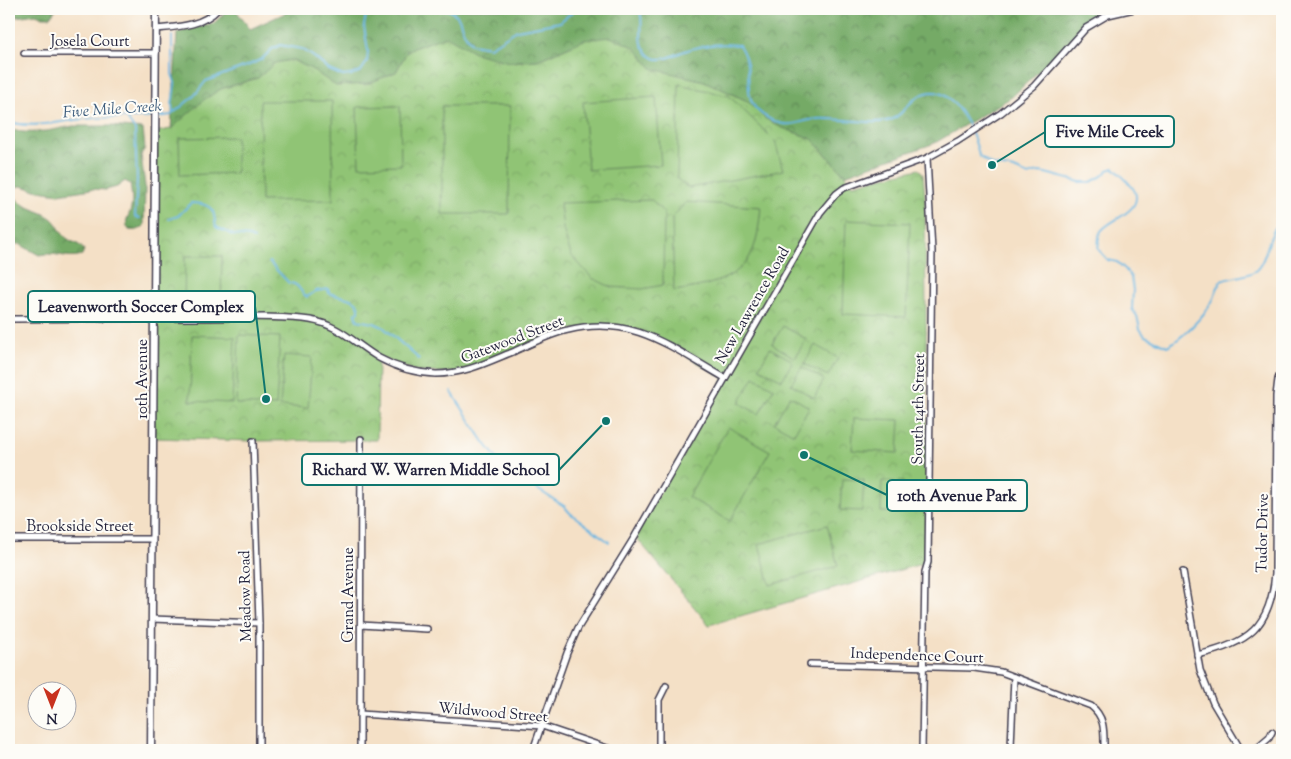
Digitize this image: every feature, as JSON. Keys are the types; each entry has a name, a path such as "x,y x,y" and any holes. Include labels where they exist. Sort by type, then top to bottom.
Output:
{"street":[{"path":"156,9 169,9"},
{"name":"10th Avenue","path":"151,750 156,9"},
{"path":"156,29 185,26 203,20 218,9"},
{"name":"New Lawrence Road","path":"533,750 567,653 578,628 635,536 724,378 820,214 836,194 853,184 927,158 958,142 1001,113 1034,86 1086,28 1108,15 1134,9"},
{"name":"Josela Court","path":"24,53 156,54"},
{"name":"South 14th Street","path":"922,750 925,572 928,562 932,251 927,158"},
{"name":"Gatewood Street","path":"9,319 244,318 310,320 342,331 378,357 396,366 418,372 437,374 457,373 566,330 600,325 618,326 637,330 658,339 724,378"},
{"name":"Tudor Drive","path":"1197,655 1216,651 1244,638 1255,628 1265,614 1273,595 1275,573 1276,396 1278,379 1282,369"},
{"name":"Grand Avenue","path":"360,750 361,439"},
{"name":"Meadow Road","path":"253,441 259,623 259,750"},
{"name":"Brookside Street","path":"9,539 152,539"},
{"path":"1183,572 1200,670 1212,703 1241,750"},
{"path":"152,619 259,623"},
{"path":"361,625 427,629"},
{"name":"Independence Court","path":"810,664 988,668 1091,706 1103,722 1104,747"},
{"path":"1011,746 1014,677"},
{"path":"659,750 659,700 666,686"},
{"name":"Wildwood Street","path":"360,714 542,726 610,749 621,750"},
{"path":"1255,750 1269,738 1272,732"},
{"path":"679,750 713,749"}],"green space":[{"path":"9,9 56,9 50,17 36,14 9,18"},
{"path":"229,9 235,9 250,29 294,9 1103,9 1012,97 935,143 845,175 812,139 780,127 764,118 747,101 704,81 652,69 634,47 584,40 538,60 509,62 478,54 446,37 408,50 396,72 367,84 336,86 311,69 292,60 275,63 258,78 221,89 171,129 177,33 214,23"},
{"path":"446,36 478,54 509,62 538,60 584,40 610,37 634,47 653,69 704,81 747,101 764,118 780,127 812,139 853,184 919,169 923,173 925,198 928,562 709,625 635,536 724,378 658,339 618,326 566,330 457,373 418,372 378,357 377,440 253,441 154,438 155,132 171,129 205,99 221,89 258,78 275,63 292,60 311,69 336,86 367,84 396,72 408,50"},
{"path":"679,84 729,96 775,141 783,170 689,188 677,179"},
{"path":"656,97 661,165 588,170 583,102"},
{"path":"260,101 332,101 333,200 261,201"},
{"path":"400,106 401,165 359,166 357,107"},
{"path":"442,106 510,106 509,214 442,214"},
{"path":"73,126 112,126 143,129 145,148 141,155 145,186 144,226 134,230 129,230 127,227 126,221 132,199 130,184 125,181 117,187 106,190 92,189 59,194 21,186 16,187 13,193 16,198 24,205 51,218 66,237 84,250 82,255 71,257 50,254 39,255 19,244 14,244 9,248 9,129 33,132"},
{"path":"236,137 236,173 180,175 179,138"},
{"path":"652,200 664,213 663,285 642,289 611,287 592,278 571,255 563,229 560,203"},
{"path":"686,202 761,207 759,226 755,245 750,256 736,272 716,282 674,291 672,218"},
{"path":"846,220 910,223 906,317 843,314"},
{"path":"185,256 222,256 221,304 184,303"},
{"path":"783,326 806,339 795,358 772,344"},
{"path":"192,335 235,337 232,403 190,401"},
{"path":"239,335 280,337 276,406 236,404"},
{"path":"815,345 838,358 828,376 804,364"},
{"path":"770,348 793,361 782,380 759,368"},
{"path":"284,355 312,357 308,408 280,406"},
{"path":"802,367 824,380 814,398 791,384"},
{"path":"754,377 774,388 759,414 739,403"},
{"path":"790,396 809,407 794,434 774,423"},
{"path":"854,418 900,420 898,453 852,450"},
{"path":"728,427 770,451 730,521 688,497"},
{"path":"842,479 864,480 862,511 840,510"},
{"path":"882,481 903,482 902,513 881,512"},
{"path":"827,525 838,566 770,585 759,544"}],"waterway":[{"name":"Five Mile Creek","path":"157,117 171,115 194,96 206,81 262,59 272,49 280,45 302,49 329,70 343,76 361,71 367,62 368,51 364,26 367,9"},
{"name":"Five Mile Creek","path":"446,9 458,17 465,34 472,44 490,47 517,30 560,22 576,9"},
{"name":"Five Mile Creek","path":"639,9 641,14 642,42 647,52 655,58 667,58 703,46 718,44 739,45 747,63 749,91 754,106 762,115 777,122 788,124 813,119 867,122 886,121 893,119 921,95 936,92 946,96 962,113 973,136 979,156 992,165 1014,169 1028,175 1039,172 1080,182 1091,182 1114,168 1134,189 1136,199 1128,211 1103,229 1099,235 1098,249 1108,260 1117,262 1131,277 1133,290 1132,309 1137,316 1140,329 1145,336 1167,346 1193,326 1205,312 1213,300 1221,281 1247,275 1258,268 1275,228 1282,225"},
{"path":"172,36 172,74 175,83 172,105 173,113"},
{"name":"Five Mile Creek","path":"9,122 38,125 94,118 152,117"},
{"path":"128,120 135,130 137,180 135,217 140,218"},
{"path":"169,219 178,216 191,203 202,204 208,206 213,211 216,227 233,235 254,239"},
{"path":"269,262 289,283 295,284 307,297 316,291 328,289 329,293 333,295 353,300 359,306 359,311 356,313 357,320 374,323 383,327 419,359"},
{"path":"451,391 484,442 508,470 532,483 537,489 564,506 570,513 609,542"}],"place":[{"name":"Five Mile Creek","path":"992,165"},
{"name":"Leavenworth Soccer Complex","path":"266,399"},
{"name":"Richard W. Warren Middle School","path":"606,421"},
{"name":"10th Avenue Park","path":"804,455"}]}
